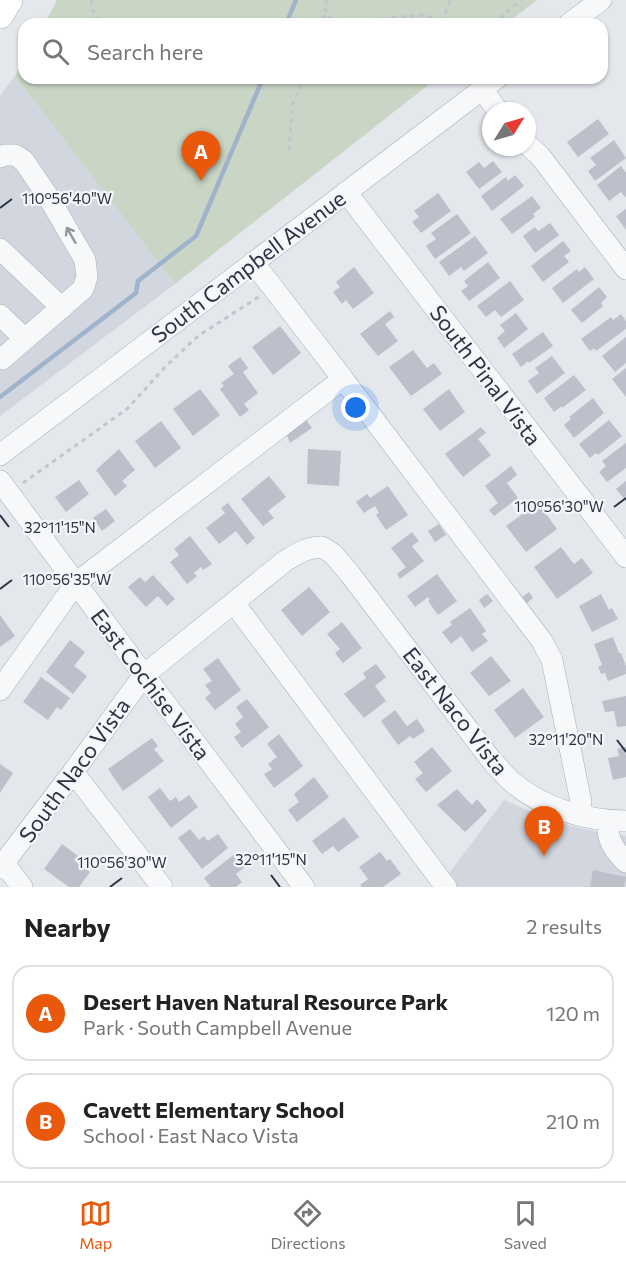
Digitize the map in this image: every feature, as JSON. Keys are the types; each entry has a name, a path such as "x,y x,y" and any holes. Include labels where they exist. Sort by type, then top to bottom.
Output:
{"main road":[{"path":"0,15 9,0"}],"street":[{"path":"577,18 602,0"},
{"name":"South Campbell Avenue","path":"0,455 489,84"},
{"path":"490,84 495,102"},
{"path":"536,152 626,269"},
{"path":"0,157 15,155 24,161 49,198 85,260 87,277 83,289 0,359"},
{"name":"South Pinal Vista","path":"346,192 626,558"},
{"path":"0,249 62,308"},
{"path":"253,262 542,640 552,660 581,802 578,814"},
{"path":"0,315 25,339"},
{"path":"0,690 75,583 343,379"},
{"name":"East Cochise Vista","path":"4,487 304,887"},
{"name":"East Naco Vista","path":"323,539 492,761 511,782 536,798 568,812 617,821"},
{"name":"South Naco Vista","path":"2,866 144,675 285,561 301,551 314,547 323,539"},
{"path":"234,603 446,887"},
{"path":"73,772 162,887"},
{"path":"617,821 607,827 613,849 626,862"},
{"path":"2,866 22,887"}],"path":[{"path":"91,0 97,18"},
{"path":"327,0 324,8 331,18"},
{"path":"443,18 450,0"},
{"path":"500,18 522,0"},
{"path":"322,18 328,13"},
{"path":"388,18 425,15 432,18"},
{"path":"289,150 292,106 301,84"},
{"path":"4,487 127,409 166,366 198,336 272,288"}],"shaded area":[{"path":"15,76 18,84 21,84 175,284 0,416 0,96"},
{"path":"504,800 571,826 626,836 626,887 457,887 448,875"}],"green space":[{"path":"57,0 537,0 514,18 47,18"},
{"path":"21,84 429,84 175,284"}],"building":[{"path":"598,119 609,134 578,157 567,142"},
{"path":"614,140 626,158 595,181 588,171 596,165 590,158"},
{"path":"493,161 502,172 479,189 466,172 479,162 484,168"},
{"path":"621,166 626,173 626,196 621,192 609,201 597,185"},
{"path":"515,175 524,186 492,211 481,196 506,177 508,181"},
{"path":"438,193 451,211 421,233 412,222 419,217 414,211"},
{"path":"532,196 541,208 533,214 535,217 512,234 500,219"},
{"path":"626,209 626,230 616,216"},
{"path":"457,214 471,233 435,259 426,246 436,239 431,233"},
{"path":"550,223 559,235 535,253 523,236 535,227 538,231"},
{"path":"475,236 488,253 464,271 461,267 449,276 439,262"},
{"path":"563,241 571,251 564,256 569,262 543,282 531,266"},
{"path":"488,262 500,278 469,301 461,291 468,286 464,281"},
{"path":"354,267 374,293 353,309 346,300 342,304 333,292 340,287 336,282"},
{"path":"585,267 594,279 563,303 552,288 577,269 579,272"},
{"path":"510,281 524,300 501,317 495,310 486,317 477,306"},
{"path":"599,287 607,297 601,303 603,306 582,323 571,310"},
{"path":"390,311 394,317 385,324 398,341 378,356 360,334"},
{"path":"516,313 528,329 504,348 497,338 505,331 500,325"},
{"path":"621,314 626,321 626,329 596,351 594,348 590,351 581,339 611,317 613,320"},
{"path":"280,326 301,353 273,375 252,347"},
{"path":"543,332 553,346 521,367 512,354"},
{"path":"626,337 626,363 615,372 602,356"},
{"path":"413,350 427,368 434,363 442,374 411,396 389,367"},
{"path":"552,356 565,373 537,394 528,381 539,373 535,368"},
{"path":"240,357 248,368 243,372 258,393 244,404 249,410 240,417 220,389 224,386 221,383 234,374 228,366"},
{"path":"626,368 626,397 612,379"},
{"path":"574,375 586,390 554,412 544,398"},
{"path":"200,389 220,415 193,436 173,409"},
{"path":"449,389 465,412 440,431 423,409"},
{"path":"593,398 604,413 574,438 564,425 571,419 569,417"},
{"path":"304,417 312,428 290,443 285,430"},
{"path":"609,420 622,436 598,455 596,453 590,458 579,444"},
{"path":"161,421 181,448 155,468 135,441"},
{"path":"481,427 486,433 478,439 491,455 463,477 445,454"},
{"path":"626,443 626,468 607,482 599,472 606,466 602,461"},
{"path":"119,449 135,470 122,481 127,486 115,496 96,470"},
{"path":"308,449 341,451 339,486 307,484"},
{"path":"511,466 517,475 507,483 518,498 494,516 489,510 498,503 485,486"},
{"path":"269,476 286,497 268,511 274,518 263,526 241,499"},
{"path":"79,480 89,494 66,512 55,497"},
{"path":"626,481 626,501 616,489"},
{"path":"388,486 408,515 386,530 376,515 379,513 375,506 364,513 356,502 367,494 370,498"},
{"path":"228,503 255,538 247,545 236,531 219,544 206,528 225,513 221,508"},
{"path":"538,503 557,529 526,552 506,526"},
{"path":"106,509 115,521 102,531 93,518"},
{"path":"439,524 446,535 435,542 428,531"},
{"path":"412,532 419,541 412,546 424,561 400,579 397,574 406,567 391,548"},
{"path":"190,536 212,564 203,570 201,567 194,573 197,576 187,584 170,562 179,555 174,549"},
{"path":"561,547 574,564 582,558 593,573 557,599 534,567"},
{"path":"437,574 457,601 438,615 428,601 430,600 428,597 415,607 407,596"},
{"path":"153,575 175,599 167,606 158,596 146,607 128,587 140,577 145,582"},
{"path":"309,587 330,612 302,636 281,610"},
{"path":"529,592 533,598 525,605 521,598"},
{"path":"487,594 493,601 484,608 479,600"},
{"path":"601,594 609,610 612,608 618,619 592,632 579,606"},
{"path":"470,608 486,631 482,634 488,641 472,652 461,636 451,644 442,632 452,625 450,622"},
{"path":"0,615 15,636 0,647"},
{"path":"342,622 362,648 343,663 335,653 340,649 327,634"},
{"path":"613,637 626,666 626,674 608,681 605,673 601,674 598,667 602,665 594,644"},
{"path":"70,640 85,652 74,666 87,676 73,694 46,672"},
{"path":"491,656 511,681 489,696 470,673"},
{"path":"218,658 241,690 215,710 205,698 211,693 205,685 212,681 203,669"},
{"path":"376,664 386,677 375,686 386,701 364,718 344,694 366,678 363,673"},
{"path":"41,677 70,698 61,710 57,707 48,720 23,702"},
{"path":"523,688 544,717 515,738 494,710"},
{"path":"626,696 626,726 617,727 614,711 605,712 602,701"},
{"path":"247,699 269,727 242,748 234,737 241,732 235,724 243,717 236,707"},
{"path":"395,710 407,726 417,719 425,731 413,739 410,736 398,745 381,721"},
{"path":"279,734 303,766 274,788 264,774 272,769 268,764 277,757 267,744"},
{"path":"585,735 587,744 580,745 578,736"},
{"path":"152,738 158,746 154,749 164,761 123,791 108,769"},
{"path":"432,747 452,771 426,792 415,779 423,773 414,762"},
{"path":"626,747 626,777 613,780 608,758 619,756 617,749"},
{"path":"0,764 13,773 0,793"},
{"path":"314,777 329,797 297,822 288,810 299,802 294,794"},
{"path":"160,788 170,801 176,797 179,802 189,795 198,807 171,828 148,797"},
{"path":"457,789 472,805 477,799 487,811 465,832 437,805"},
{"path":"344,817 359,837 338,852 333,846 322,854 312,841"},
{"path":"190,829 199,840 204,836 208,841 218,834 228,848 202,869 178,838"},
{"path":"62,844 78,856 74,860 90,872 79,887 69,887 44,869"},
{"path":"380,852 387,861 390,859 401,874 383,887 362,887 360,885 368,879 359,867"},
{"path":"236,853 246,866 236,874 242,882 236,887 211,887 204,878"},
{"path":"593,870 626,877 624,887 590,887"}],"waterway":[{"path":"288,18 296,0"},
{"path":"0,397 136,293 138,281 196,236 260,84"}],"place":[{"name":"Desert Haven Natural Resource Park","path":"201,181"},
{"name":"Cavett Elementary School","path":"544,856"}]}
